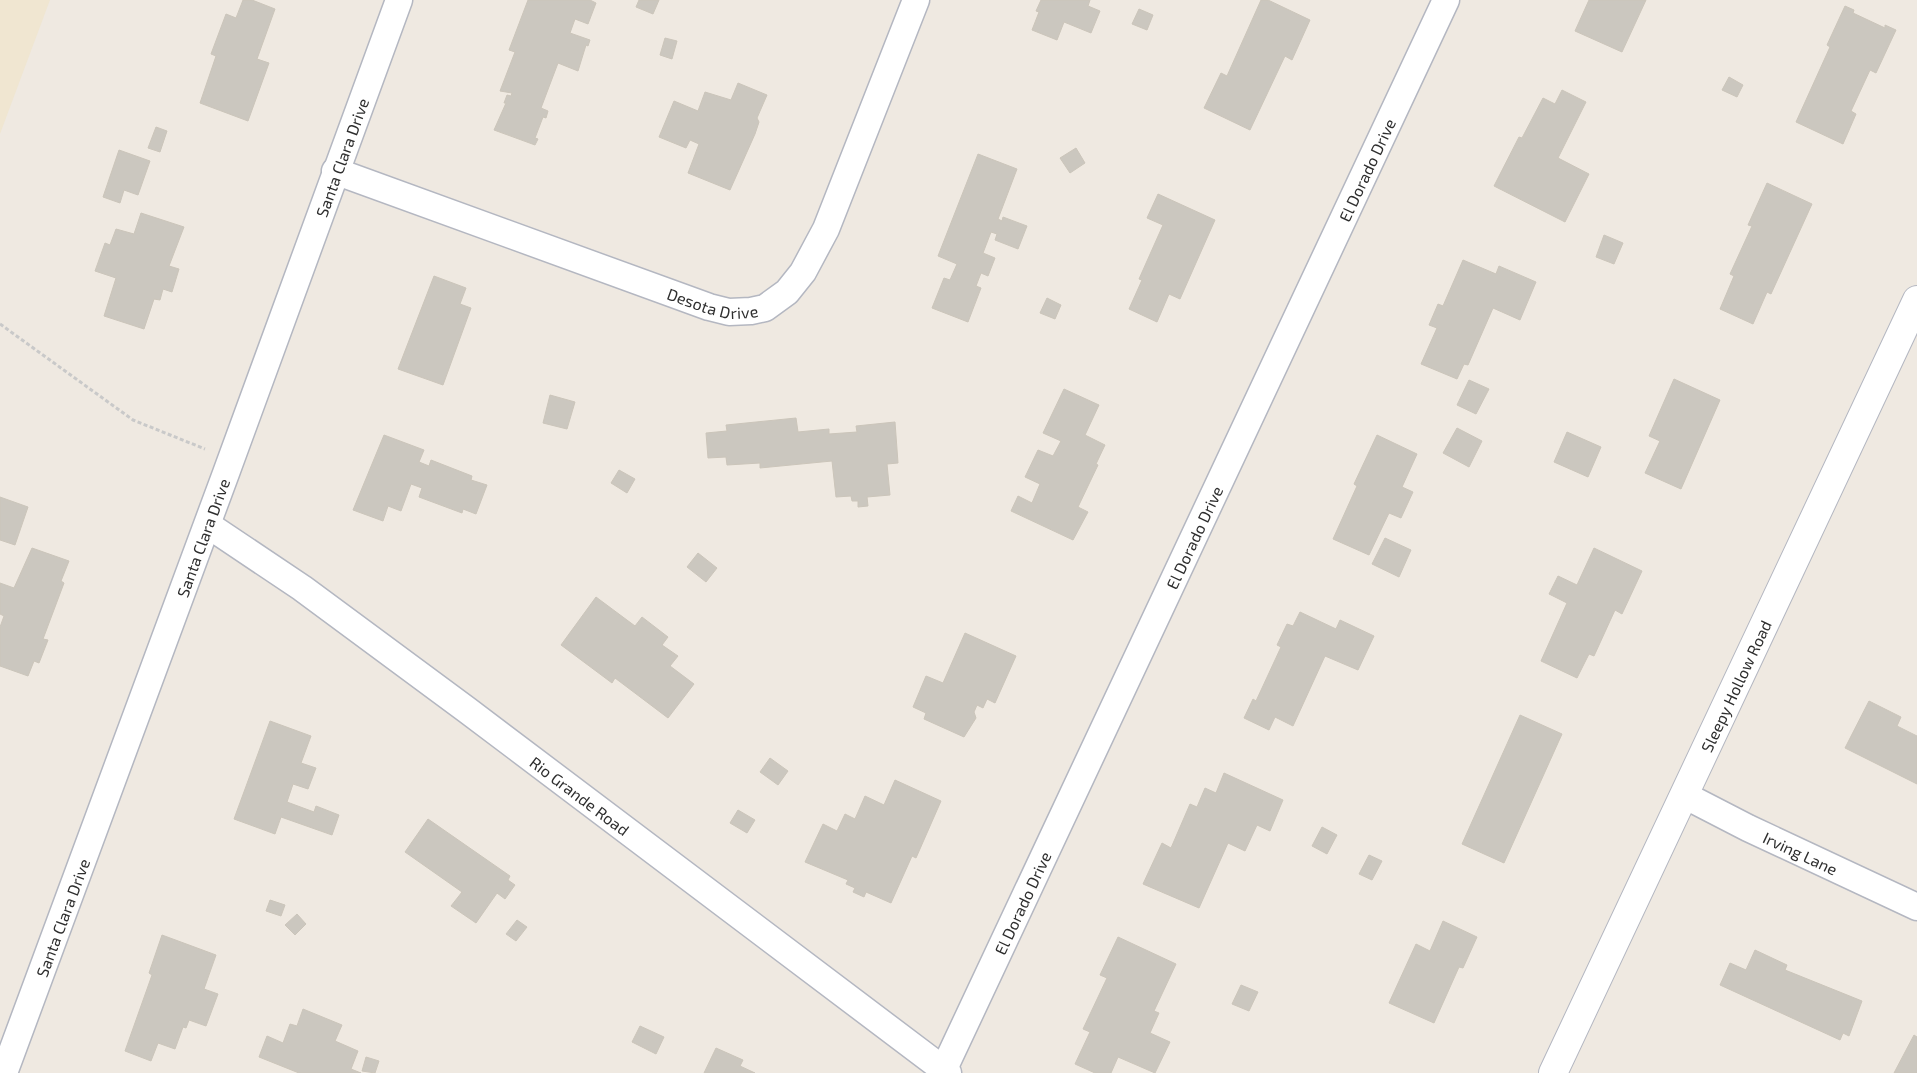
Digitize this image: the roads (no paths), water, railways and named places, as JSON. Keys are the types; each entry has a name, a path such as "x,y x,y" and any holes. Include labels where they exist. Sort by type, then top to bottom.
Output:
{"street":[{"name":"Santa Clara Drive","path":"4,1073 208,525 335,171 399,0"},
{"name":"Desota Drive","path":"335,171 709,307 729,312 765,308 787,292 804,272 826,229 916,0"},
{"name":"El Dorado Drive","path":"944,1072 1446,0"},
{"name":"Sleepy Hollow Road","path":"1553,1073 1917,300"},
{"name":"Rio Grande Road","path":"208,525 302,588 467,710 944,1072"},
{"name":"Irving Lane","path":"1684,795 1748,828 1917,907"}]}
